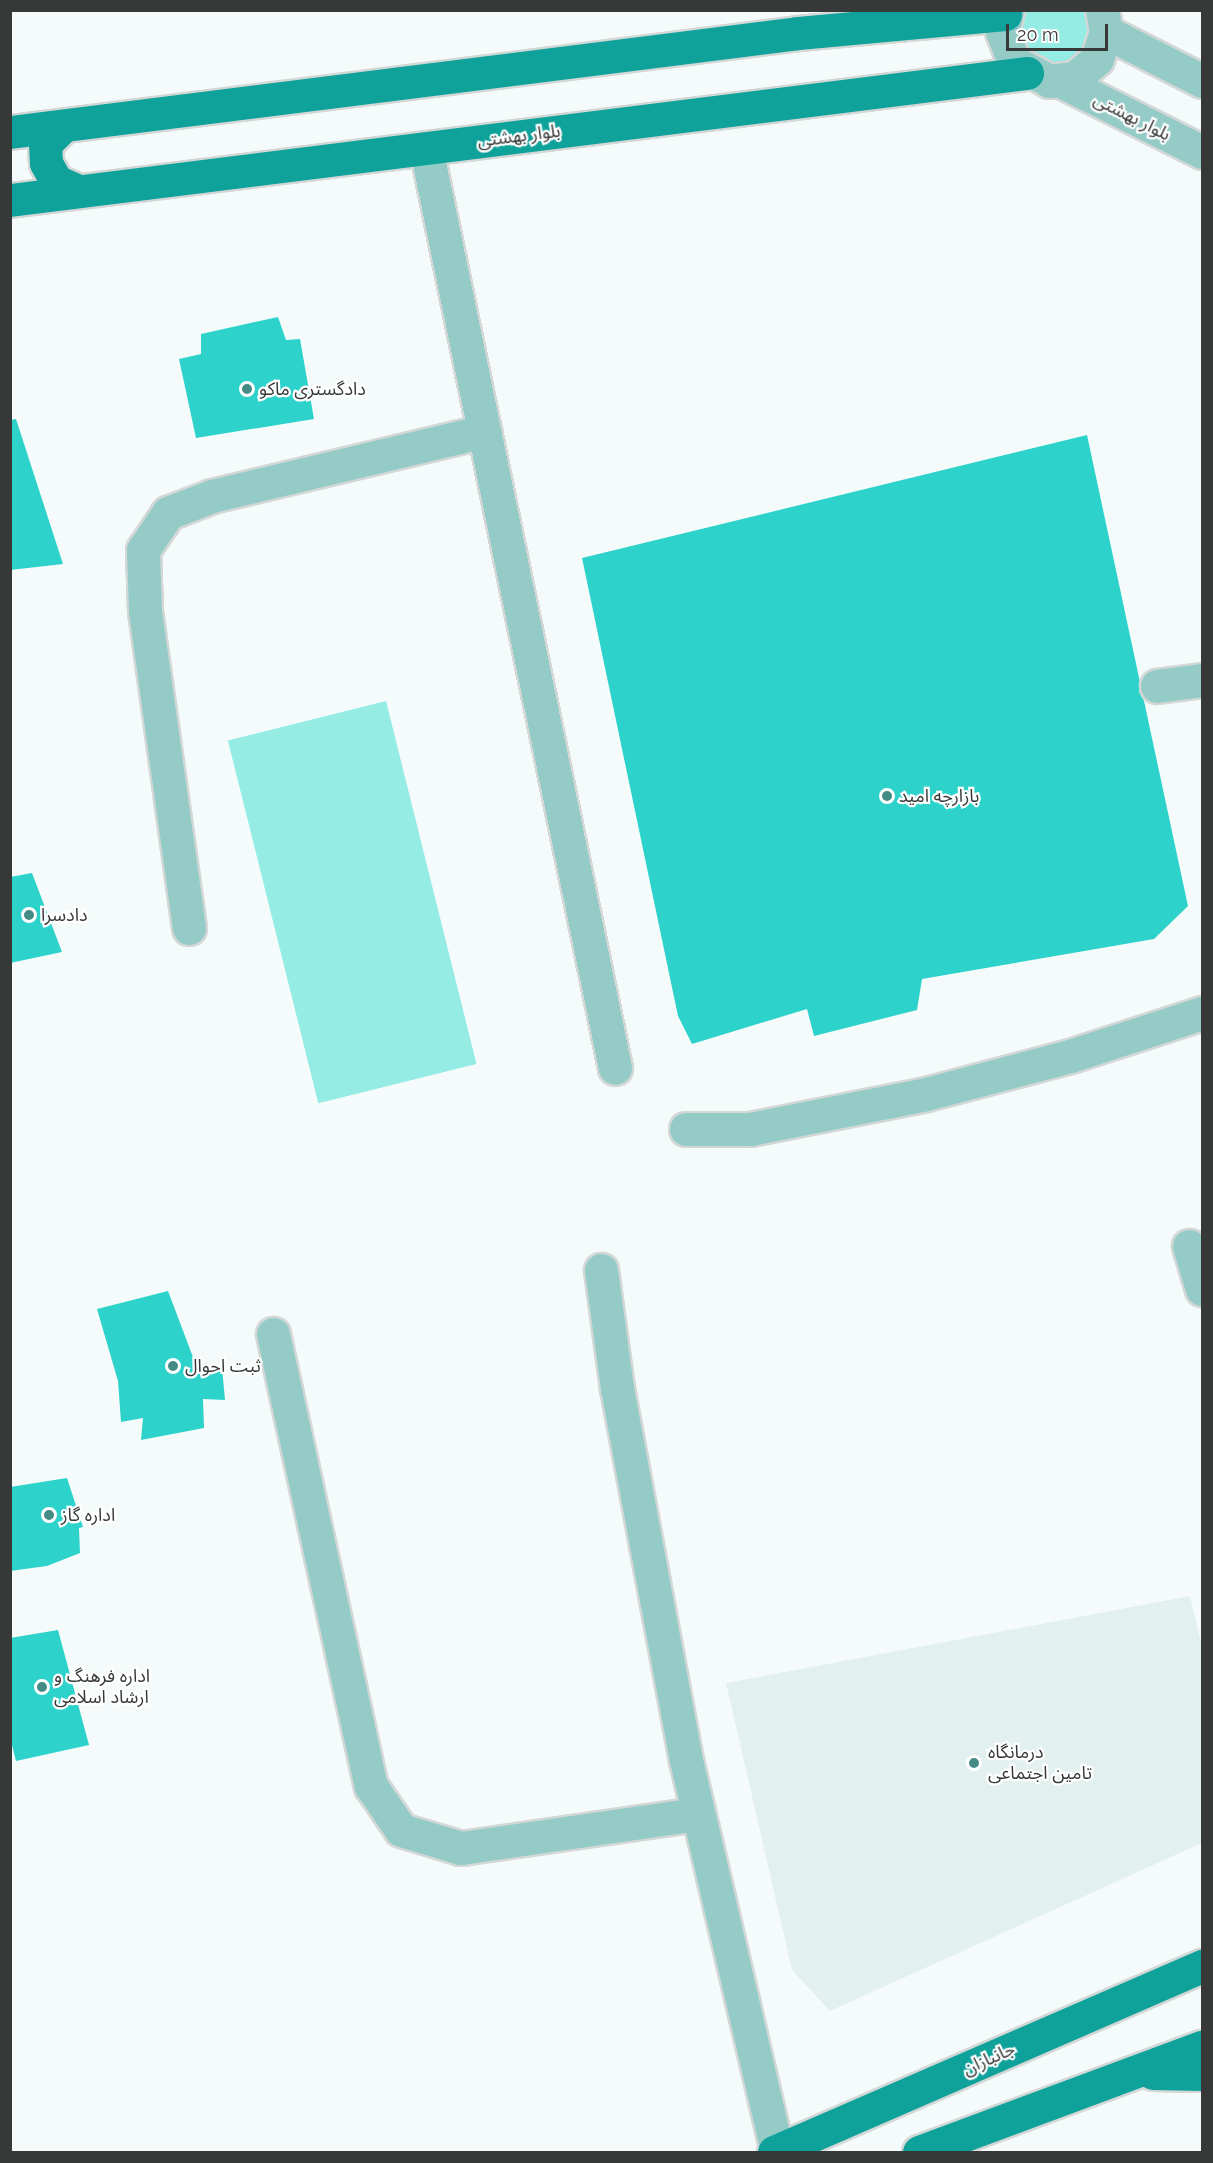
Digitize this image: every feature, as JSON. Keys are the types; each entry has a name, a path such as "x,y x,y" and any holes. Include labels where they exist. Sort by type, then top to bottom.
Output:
{"main road":[{"path":"10,132 798,33 1006,12"},
{"name":"بلوار بهشتی","path":"10,200 1027,73"},
{"path":"63,126 45,144 46,163 56,181 78,191"},
{"name":"جانبازان","path":"776,2152 1203,1966"},
{"path":"919,2152 1127,2072 1203,2047"},
{"path":"1127,2072 1203,2074"}],"street":[{"path":"1006,12 1005,47 1027,73"},
{"path":"1061,81 1092,65 1104,17 1203,81"},
{"name":"بلوار بهشتی","path":"1027,73 1061,81 1203,153"},
{"path":"426,148 615,1068"},
{"path":"189,928 145,611 143,550 168,513 212,495 484,431"},
{"path":"1157,686 1203,680"},
{"path":"686,1130 750,1129 926,1094 1070,1056 1203,1013"},
{"path":"1189,1246 1203,1289"},
{"path":"601,1270 617,1388 698,1814 776,2152"},
{"path":"273,1334 371,1786 401,1830 461,1848 698,1814"}],"shaded area":[{"path":"1013,11 1096,11 1098,42 1064,73 1022,60"},
{"path":"386,701 476,1064 318,1103 228,740"},
{"name":"درمانگاه تامین اجتماعی","path":"1190,1596 1202,1646 1202,1843 830,2011 792,1970 726,1683"}],"building":[{"name":"دادگستری ماکو","path":"278,317 286,340 300,339 314,419 196,438 179,359 201,354 201,334"},
{"path":"16,419 63,564 10,570 10,420"},
{"path":"1087,435 1188,906 1154,939 922,979 917,1010 814,1036 807,1009 692,1044 678,1016 582,558"},
{"name":"دادسرا","path":"32,873 62,952 10,963 10,877"},
{"name":"ثبت احوال","path":"168,1291 196,1365 222,1367 225,1400 203,1399 204,1428 141,1440 143,1418 121,1422 118,1381 97,1309"},
{"name":"اداره گاز","path":"67,1478 83,1527 79,1528 80,1553 47,1566 10,1571 10,1487"},
{"name":"اداره فرهنگ و ارشاد اسلامی","path":"58,1630 89,1745 16,1761 10,1737 10,1638"}],"place":[{"name":"دادگستری ماکو","path":"247,389"},
{"name":"بازارچه امید","path":"887,796"},
{"name":"دادسرا","path":"29,915"},
{"name":"ثبت احوال","path":"173,1366"},
{"name":"اداره گاز","path":"49,1515"},
{"name":"اداره فرهنگ و ارشاد اسلامی","path":"42,1687"},
{"name":"درمانگاه تامین اجتماعی","path":"974,1763"}]}
